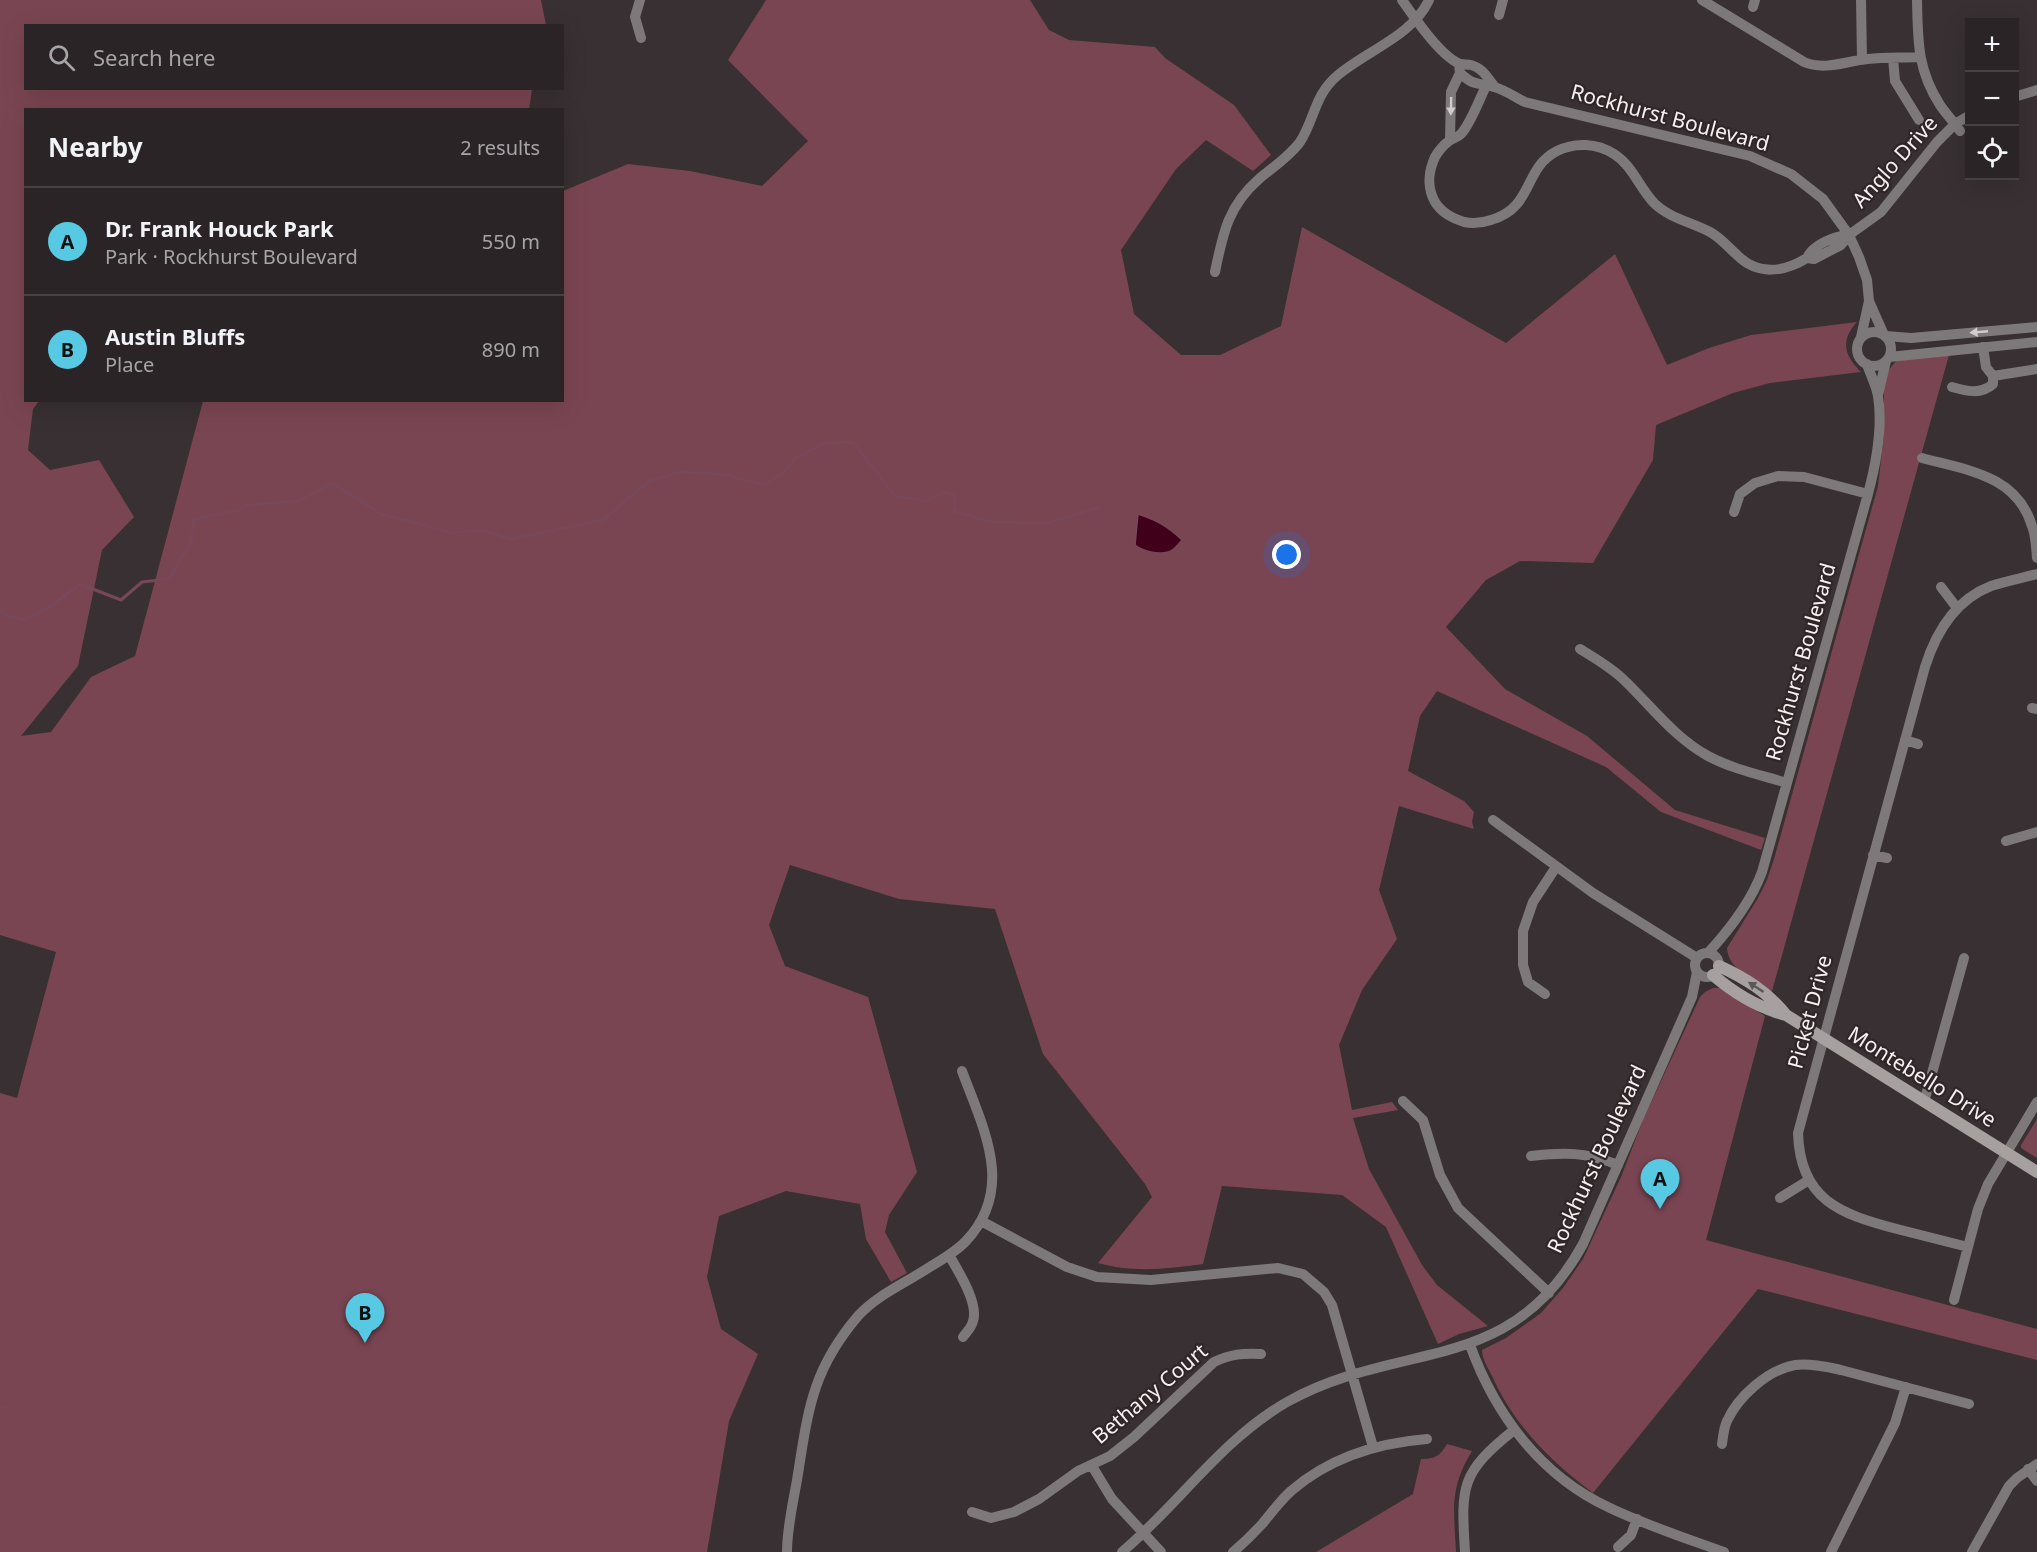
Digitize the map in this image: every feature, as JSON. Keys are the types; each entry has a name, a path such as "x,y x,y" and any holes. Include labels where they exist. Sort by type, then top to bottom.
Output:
{"street":[{"path":"640,0 635,17 641,38"},
{"name":"Rockhurst Boulevard","path":"1402,0 1416,20 1469,81 1525,102 1750,156 1791,174 1823,199 1849,235 1859,257 1867,280 1869,301 1861,337"},
{"path":"1215,272 1222,236 1233,211 1258,180 1295,148 1302,139 1313,111 1326,88 1352,65 1416,20 1429,0"},
{"path":"1499,15 1503,0"},
{"path":"1702,0 1807,64 1823,67 1862,59 1919,57"},
{"path":"1861,0 1862,59"},
{"path":"1917,0 1919,57 1928,84 1958,128"},
{"path":"1893,58 1895,81 1919,120"},
{"name":"Rockhurst Boulevard","path":"1459,68 1469,65 1480,69 1490,87"},
{"path":"1449,140 1451,92 1459,68"},
{"name":"Anglo Drive","path":"1490,87 1465,129 1456,138 1449,140 1433,160 1430,186 1437,205 1448,215 1463,222 1488,221 1510,212 1521,201 1534,174 1549,157 1566,148 1593,145 1611,153 1623,162 1661,209 1671,216 1711,232 1745,262 1764,269 1780,270 1790,267 1808,258 1810,252 1836,236 1849,235 1881,212 1936,142 1958,128 1965,120"},
{"path":"2019,95 2037,90"},
{"name":"Rockhurst Boulevard","path":"1869,301 1885,336"},
{"path":"2037,327 1911,338 1885,336 1871,332 1861,337 1856,347 1860,359 1875,366 1887,359 2037,342"},
{"path":"1885,336 1891,346 1887,359"},
{"path":"1952,387 1975,392 1985,390 1993,384 1993,376 1986,367 1983,347"},
{"name":"Rockhurst Boulevard","path":"1692,998 1715,970 1729,931 1759,880 1868,494 1878,441 1878,395 1887,359"},
{"name":"Rockhurst Boulevard","path":"1867,364 1878,395"},
{"path":"1993,376 2037,369"},
{"path":"1922,458 1985,475 2009,489 2018,499 2032,526 2037,558"},
{"path":"1734,512 1740,494 1755,483 1778,476 1804,477 1868,494"},
{"name":"Picket Drive","path":"1968,1247 1854,1217 1828,1202 1809,1180 1802,1166 1798,1133 1929,654 1940,630 1967,600 1990,586 2037,574"},
{"path":"1941,587 1958,608"},
{"path":"1580,649 1624,679 1681,738 1708,756 1787,783"},
{"path":"1905,740 1918,744"},
{"path":"1493,820 1556,867 1697,958"},
{"path":"2006,841 2037,832"},
{"path":"1873,855 1887,858"},
{"path":"1545,994 1528,982 1523,965 1523,931 1533,902 1556,867"},
{"name":"Rockhurst Boulevard","path":"1708,953 1729,931"},
{"path":"1708,953 1714,955 1715,970 1703,976 1697,972 1695,965 1697,958 1708,953"},
{"path":"1924,1102 1964,958"},
{"name":"Montebello Drive","path":"1715,970 1725,986 1769,1011 1786,1015 2037,1172"},
{"name":"Rockhurst Boulevard","path":"1122,1552 1144,1533 1239,1436 1287,1402 1325,1384 1353,1375 1470,1345 1515,1322 1549,1293 1579,1251 1692,998 1697,972"},
{"path":"788,1552 789,1529 807,1414 822,1369 858,1316 871,1304 949,1255 965,1242 981,1221 993,1182 990,1145 962,1071"},
{"path":"1404,1101 1423,1119 1440,1175 1458,1208 1549,1293"},
{"path":"1954,1300 1983,1196 1991,1178 2037,1102"},
{"path":"1532,1156 1564,1152 1578,1153 1617,1165"},
{"path":"1780,1198 1809,1180"},
{"path":"981,1221 1067,1267 1097,1276 1151,1280 1278,1268 1303,1274 1324,1292 1332,1305 1373,1447"},
{"path":"949,1255 964,1282 973,1309 974,1321 963,1337"},
{"path":"1470,1345 1487,1387 1514,1430 1532,1452 1569,1483 1589,1497 1637,1520 1724,1552"},
{"name":"Bethany Court","path":"972,1512 991,1518 1014,1512 1078,1471 1092,1466 1119,1450 1214,1362 1239,1353 1261,1354"},
{"path":"1722,1444 1726,1422 1738,1404 1754,1387 1779,1371 1795,1365 1824,1366 1969,1404"},
{"path":"1831,1552 1895,1423 1906,1387"},
{"path":"1465,1552 1463,1509 1469,1479 1483,1456 1514,1430"},
{"path":"1233,1552 1290,1492 1339,1461 1389,1443 1427,1439"},
{"path":"1092,1466 1112,1499 1161,1552"},
{"path":"1972,1552 2009,1486 2033,1467 2037,1481"},
{"path":"1618,1547 1631,1535 1637,1520"}],"shaded area":[{"path":"0,0 541,0 546,24 24,24 24,90 532,90 529,108 24,108 24,402 38,402 33,409 28,450 50,470 99,460 134,517 102,550 78,666 21,736 51,732 91,677 135,656 203,402 564,402 564,191 628,164 690,171 762,186 808,141 728,60 766,0 1030,0 1049,30 1069,40 1155,47 1165,58 1234,105 1271,155 1253,171 1206,140 1176,169 1121,250 1134,314 1181,355 1220,355 1281,326 1302,227 1506,343 1615,254 1667,365 1709,348 1751,335 1857,322 1848,335 1846,348 1851,360 1861,372 1770,383 1733,393 1656,425 1653,460 1593,563 1520,561 1486,580 1446,627 1505,689 1587,736 1675,810 1765,838 1761,850 1661,812 1606,767 1437,691 1420,716 1408,771 1464,801 1474,812 1472,822 1474,829 1399,806 1379,890 1397,939 1362,990 1339,1045 1352,1110 1392,1102 1398,1110 1353,1118 1369,1169 1422,1265 1437,1285 1488,1326 1459,1334 1438,1344 1386,1227 1342,1195 1222,1186 1203,1264 1163,1269 1137,1269 1098,1263 1152,1197 1145,1184 1043,1054 995,909 899,899 790,865 769,925 785,966 868,997 917,1172 889,1215 885,1232 907,1273 891,1282 866,1239 860,1204 786,1191 719,1216 707,1277 721,1329 758,1354 729,1421 707,1552 0,1552 0,1093 17,1098 56,952 0,935"},
{"path":"1949,355 1772,991 1737,968 1727,948 1758,898 1774,859 1878,486 1884,435 1886,373 1897,360"},
{"path":"1138,514 1162,524 1182,540 1172,550 1164,553 1151,552 1138,547 1135,545"},
{"path":"1713,988 1720,988 1765,1016 1706,1240 2037,1329 2037,1360 1758,1289 1593,1493 1548,1455 1522,1426 1501,1394 1483,1357 1482,1350 1506,1338 1541,1313 1563,1288 1583,1259 1621,1177 1643,1120 1700,997"},
{"path":"2037,1119 2037,1158 2021,1148 2021,1145"},
{"path":"1447,1444 1472,1451 1456,1489 1454,1512 1456,1552 1316,1552 1413,1494 1421,1459 1437,1456"}],"waterway":[{"path":"0,609 6,615 24,620 48,608 80,584 121,600 142,582 169,579 191,542 194,519 239,510 247,505 299,501 332,483 381,514 453,533 482,530 511,539 603,520 649,481 680,472 723,474 764,485 783,473 796,458 824,443 853,442 895,496 925,501 945,492 955,495 954,511 991,522 1047,523 1099,507"},
{"path":"0,1408 5,1407"}],"place":[{"name":"Dr. Frank Houck Park","path":"1660,1209"},
{"name":"Austin Bluffs","path":"365,1343"}]}
